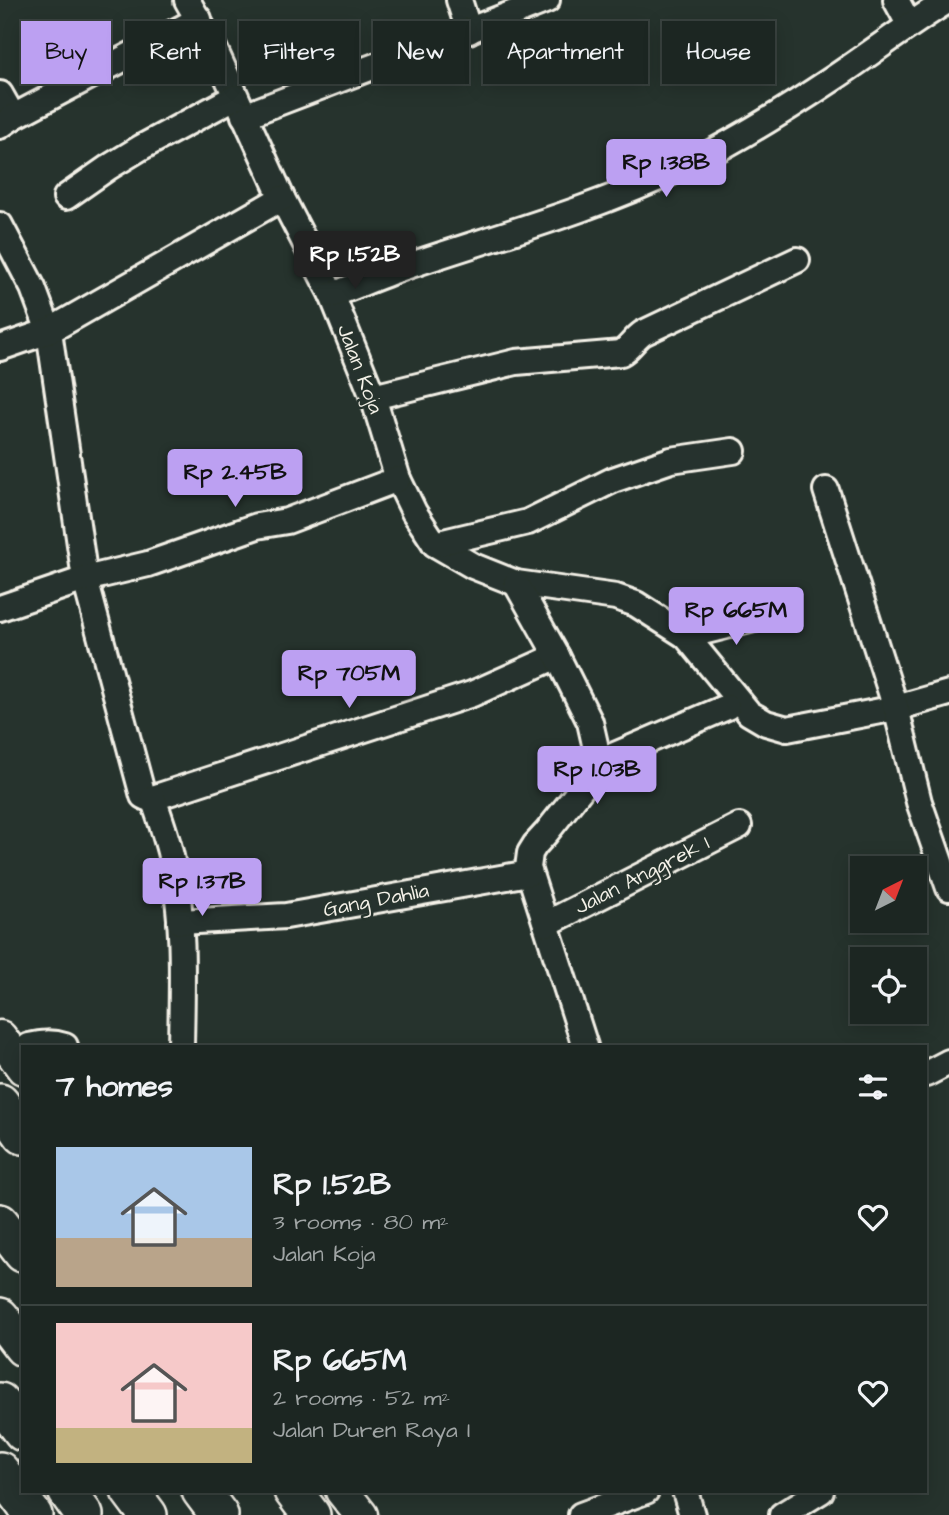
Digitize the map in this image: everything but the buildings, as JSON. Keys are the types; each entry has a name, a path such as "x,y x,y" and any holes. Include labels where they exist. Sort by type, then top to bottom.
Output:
{"highway":[{"path":"0,1103 21,1132"},
{"path":"0,1223 21,1250"},
{"path":"0,1317 21,1345"},
{"path":"0,1402 21,1429"},
{"path":"0,1471 33,1515"},
{"path":"68,1493 84,1515"},
{"path":"132,1493 148,1515"},
{"path":"202,1493 219,1515"},
{"path":"294,1493 311,1515"}],"main road":[{"path":"344,1493 361,1515"}],"street":[{"path":"459,0 466,21"},
{"path":"469,31 547,0"},
{"path":"896,0 909,24"},
{"path":"332,295 601,202 683,167 811,92 909,24 949,0"},
{"path":"0,94 7,122 193,9"},
{"name":"Jalan Koja","path":"193,9 214,48 282,198 332,295 373,397 398,480 414,512 435,544 473,566 516,583 616,597 636,604 686,636 749,713 766,723 787,729 896,708 949,693"},
{"path":"66,197 131,153 240,106 373,65"},
{"path":"0,348 49,331 282,198"},
{"path":"0,225 33,288 49,331 85,579 143,796 153,799 472,694 558,656"},
{"path":"373,397 516,362 621,353 643,333 797,260"},
{"path":"435,544 528,522 613,480 671,460 733,451"},
{"path":"0,608 85,579 148,564 257,526 287,521 398,480"},
{"path":"826,490 896,708 919,803 949,888"},
{"path":"516,583 558,656 590,722 595,744 594,764 585,784 535,845 530,853 528,868 585,1045"},
{"path":"686,636 762,617"},
{"path":"594,764 727,707"},
{"path":"153,799 172,861 180,922 181,1045"},
{"name":"Jalan Anggrek 1","path":"546,924 739,826"},
{"name":"Gang Dahlia","path":"180,922 286,916 529,873"},
{"path":"927,1073 949,1062"},
{"path":"581,1515 641,1493"},
{"path":"686,1493 692,1515"},
{"path":"782,1515 818,1493"}]}
